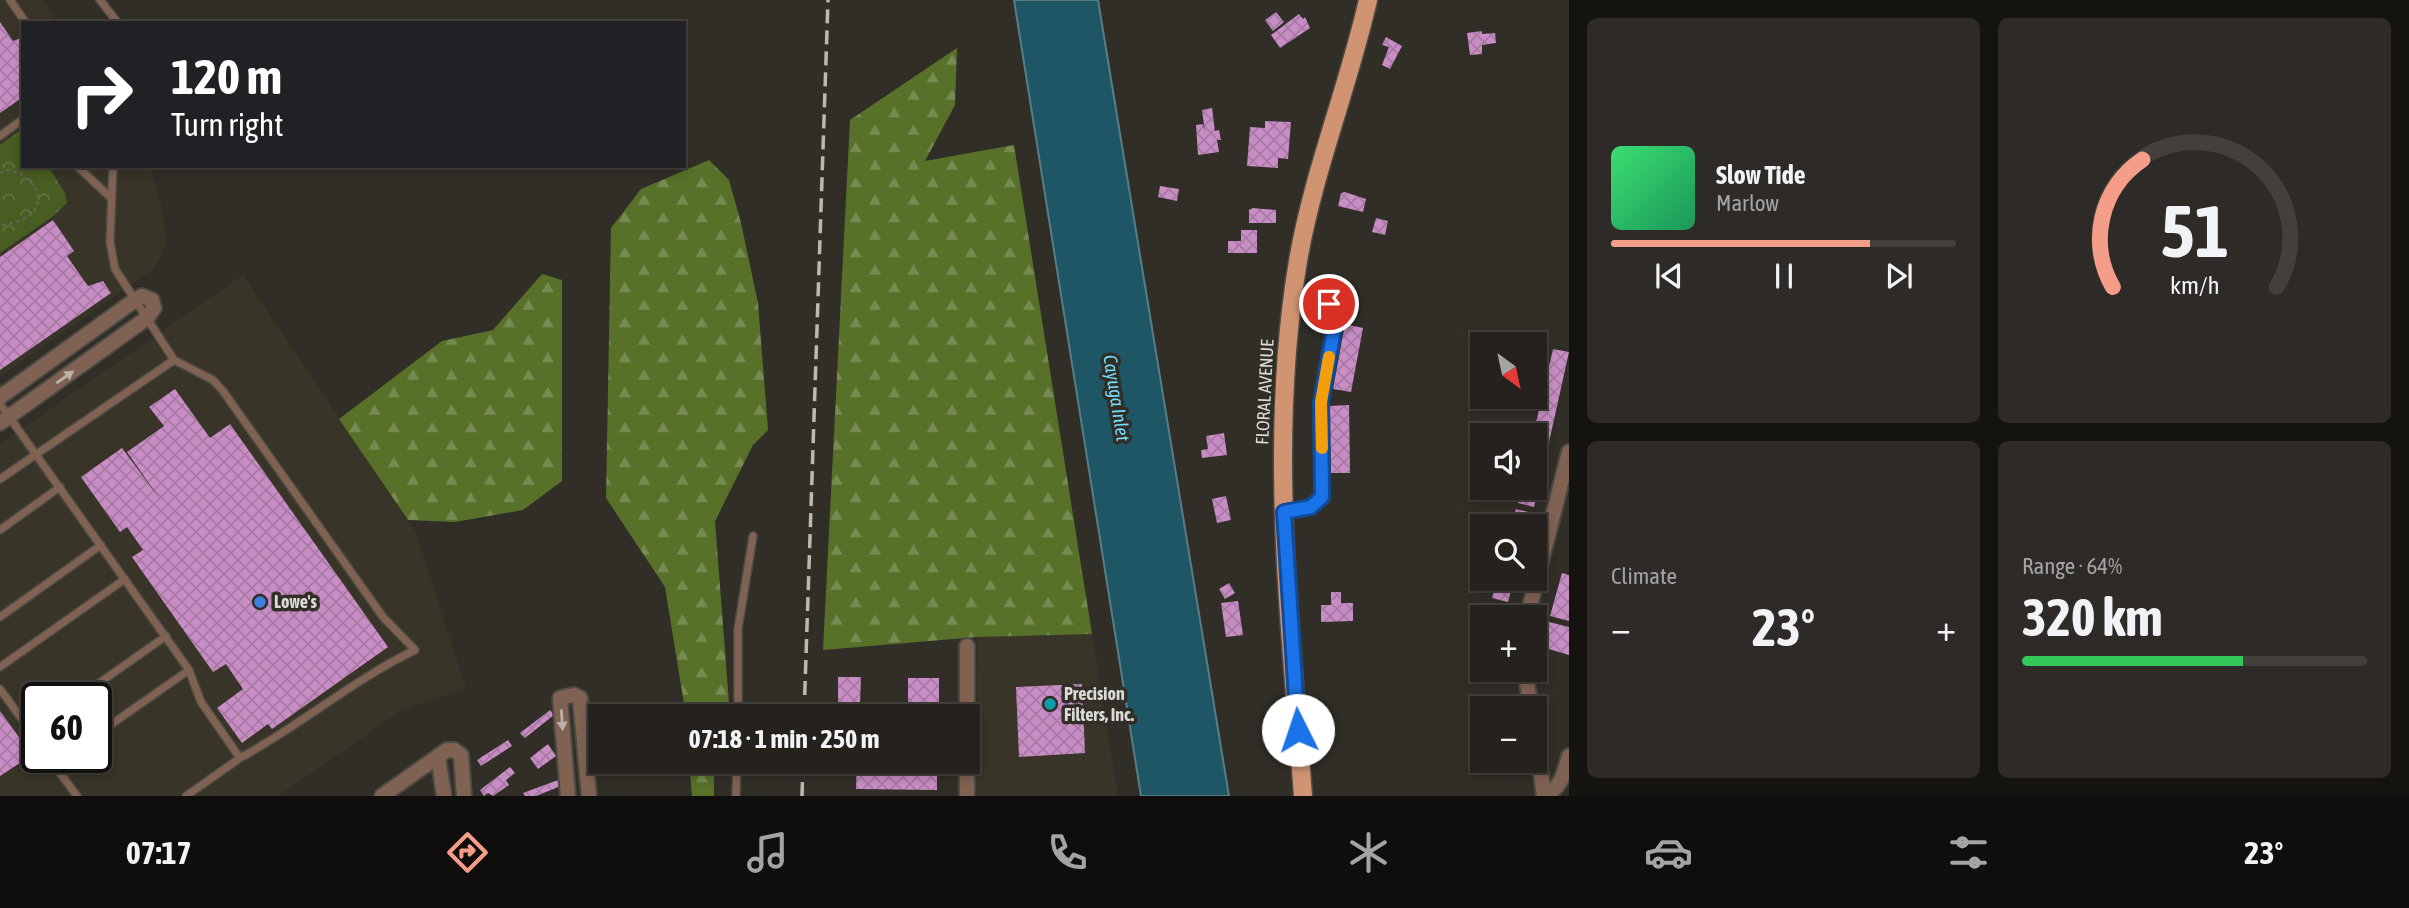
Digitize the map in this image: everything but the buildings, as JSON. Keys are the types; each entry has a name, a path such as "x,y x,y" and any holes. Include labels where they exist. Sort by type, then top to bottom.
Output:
{"main road":[{"name":"FLORAL AVENUE","path":"1303,796 1284,512 1283,419 1293,293 1303,237 1368,0"}],"street":[{"path":"0,397 135,300 142,296 152,300 155,309 147,318 5,420"},
{"path":"1530,605 1569,452"},
{"path":"967,646 967,704"},
{"path":"568,796 560,698 566,695 580,698 589,796"},
{"path":"382,796 438,756 454,750 461,755 464,796"},
{"path":"438,756 444,796"},
{"path":"1541,773 1544,796 1555,791 1563,779 1569,756"},
{"path":"967,774 967,796"}],"lane":[{"path":"10,0 25,21"},
{"path":"100,0 116,21"},
{"path":"0,135 21,120"},
{"path":"79,168 111,198"},
{"path":"113,168 110,242 115,269 135,300"},
{"path":"1284,512 1311,507 1322,497 1321,402 1336,319 1333,308 1321,299 1293,293"},
{"path":"147,318 174,360 213,380 223,391 383,617 415,650 376,669 186,796"},
{"path":"0,479 174,360"},
{"path":"0,404 5,420 36,454 166,636 189,670 201,702 240,758"},
{"path":"0,530 60,487"},
{"path":"738,704 738,629 753,536"},
{"path":"0,617 101,545"},
{"path":"0,667 125,579"},
{"path":"101,682 166,636"},
{"path":"112,724 189,670"},
{"path":"0,689 21,714"},
{"path":"61,773 77,796"},
{"path":"736,796 737,774"}],"path":[{"path":"0,173 7,170 26,175 34,183 37,195 27,218 0,226"}],"shaded area":[{"path":"0,0 43,0 57,21 21,21 21,168 151,168 162,208 167,240 161,257 151,271 0,377"},
{"path":"243,275 415,531 466,688 402,710 278,796 0,796 0,444"},
{"path":"1092,634 1118,796 976,796 976,774 980,774 977,637"}],"green space":[{"path":"957,48 955,105 925,161 1014,145 1092,634 977,637 823,650 850,120"},
{"path":"21,129 21,168 49,168 65,193 67,203 52,217 0,253 0,145"},
{"path":"709,160 729,180 758,303 768,430 753,445 715,521 729,704 684,704 665,587 606,498 611,228 641,189"},
{"path":"542,274 562,280 562,481 523,510 455,522 408,520 339,419 442,341 493,330"},
{"path":"690,774 714,774 714,796 692,796"}],"water":[{"name":"Cayuga Inlet","path":"1014,0 1098,0 1229,796 1141,796"}],"railway":[{"path":"804,704 828,0"},
{"path":"802,796 803,774"}],"slow traffic":[{"path":"1322,448 1321,402 1329,357"}],"place":[{"name":"Lowe's","path":"260,602"},
{"name":"Precision Filters, Inc.","path":"1050,704"}],"route":[{"path":"1298,730 1284,512 1306,509 1318,503 1322,497 1321,402 1336,319 1329,304"}]}
